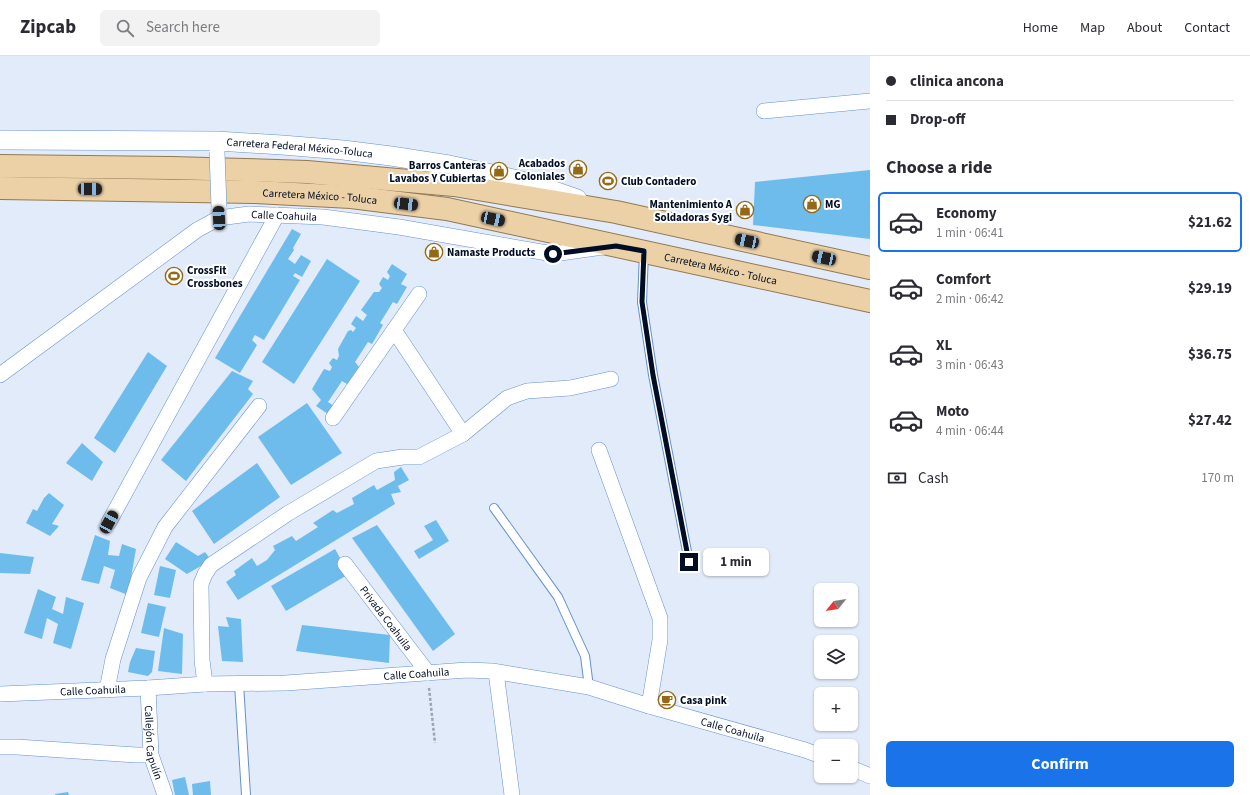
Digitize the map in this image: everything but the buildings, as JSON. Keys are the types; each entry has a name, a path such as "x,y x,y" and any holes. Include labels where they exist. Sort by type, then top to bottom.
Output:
{"main road":[{"name":"Carretera México - Toluca","path":"0,166 172,168 307,172 454,185 616,212 870,268"},
{"name":"Carretera México - Toluca","path":"0,188 255,192 351,197 447,209 870,301"}],"street":[{"path":"764,112 870,101"},
{"name":"Carretera Federal México-Toluca","path":"0,140 217,147 282,145 391,156 449,165 534,184 616,212"},
{"path":"217,147 219,213"},
{"name":"Calle Coahuila","path":"0,374 219,213 323,217 399,227 553,254 616,246"},
{"path":"109,522 277,215"},
{"path":"334,418 419,294"},
{"path":"394,330 463,434"},
{"path":"205,684 202,660 201,584 211,565 287,514 376,461 403,457 419,458 463,434 507,398 527,391 570,388 611,379"},
{"path":"107,690 112,659 139,578 165,528 259,406"},
{"path":"599,450 660,618 660,640 649,706"},
{"name":"Privada Coahuila","path":"345,564 428,673"},
{"name":"Calle Coahuila","path":"0,694 107,690 205,684 286,683 467,670 496,672 589,687 649,706 814,753"},
{"path":"496,672 512,795"},
{"name":"Callejón Capulín","path":"148,688 151,755 165,795"},
{"path":"0,748 17,747 136,756 151,755"},
{"path":"858,771 870,776"}],"lane":[{"path":"644,251 642,302 653,375 689,562"},
{"path":"494,508 558,597 585,656 589,687"},
{"path":"239,684 246,795"}],"path":[{"path":"428,673 435,743"}],"place":[{"name":"Acabados Coloniales","path":"578,169"},
{"name":"Barros Canteras Lavabos Y Cubiertas","path":"499,171"},
{"name":"Club Contadero","path":"608,181"},
{"name":"MG","path":"812,204"},
{"name":"Mantenimiento A Soldadoras Sygi","path":"745,210"},
{"name":"Namaste Products","path":"434,252"},
{"name":"CrossFit Crossbones","path":"174,276"},
{"name":"Casa pink","path":"667,700"}],"route":[{"path":"553,254 616,246 644,251 642,302 653,375 689,562"}]}
